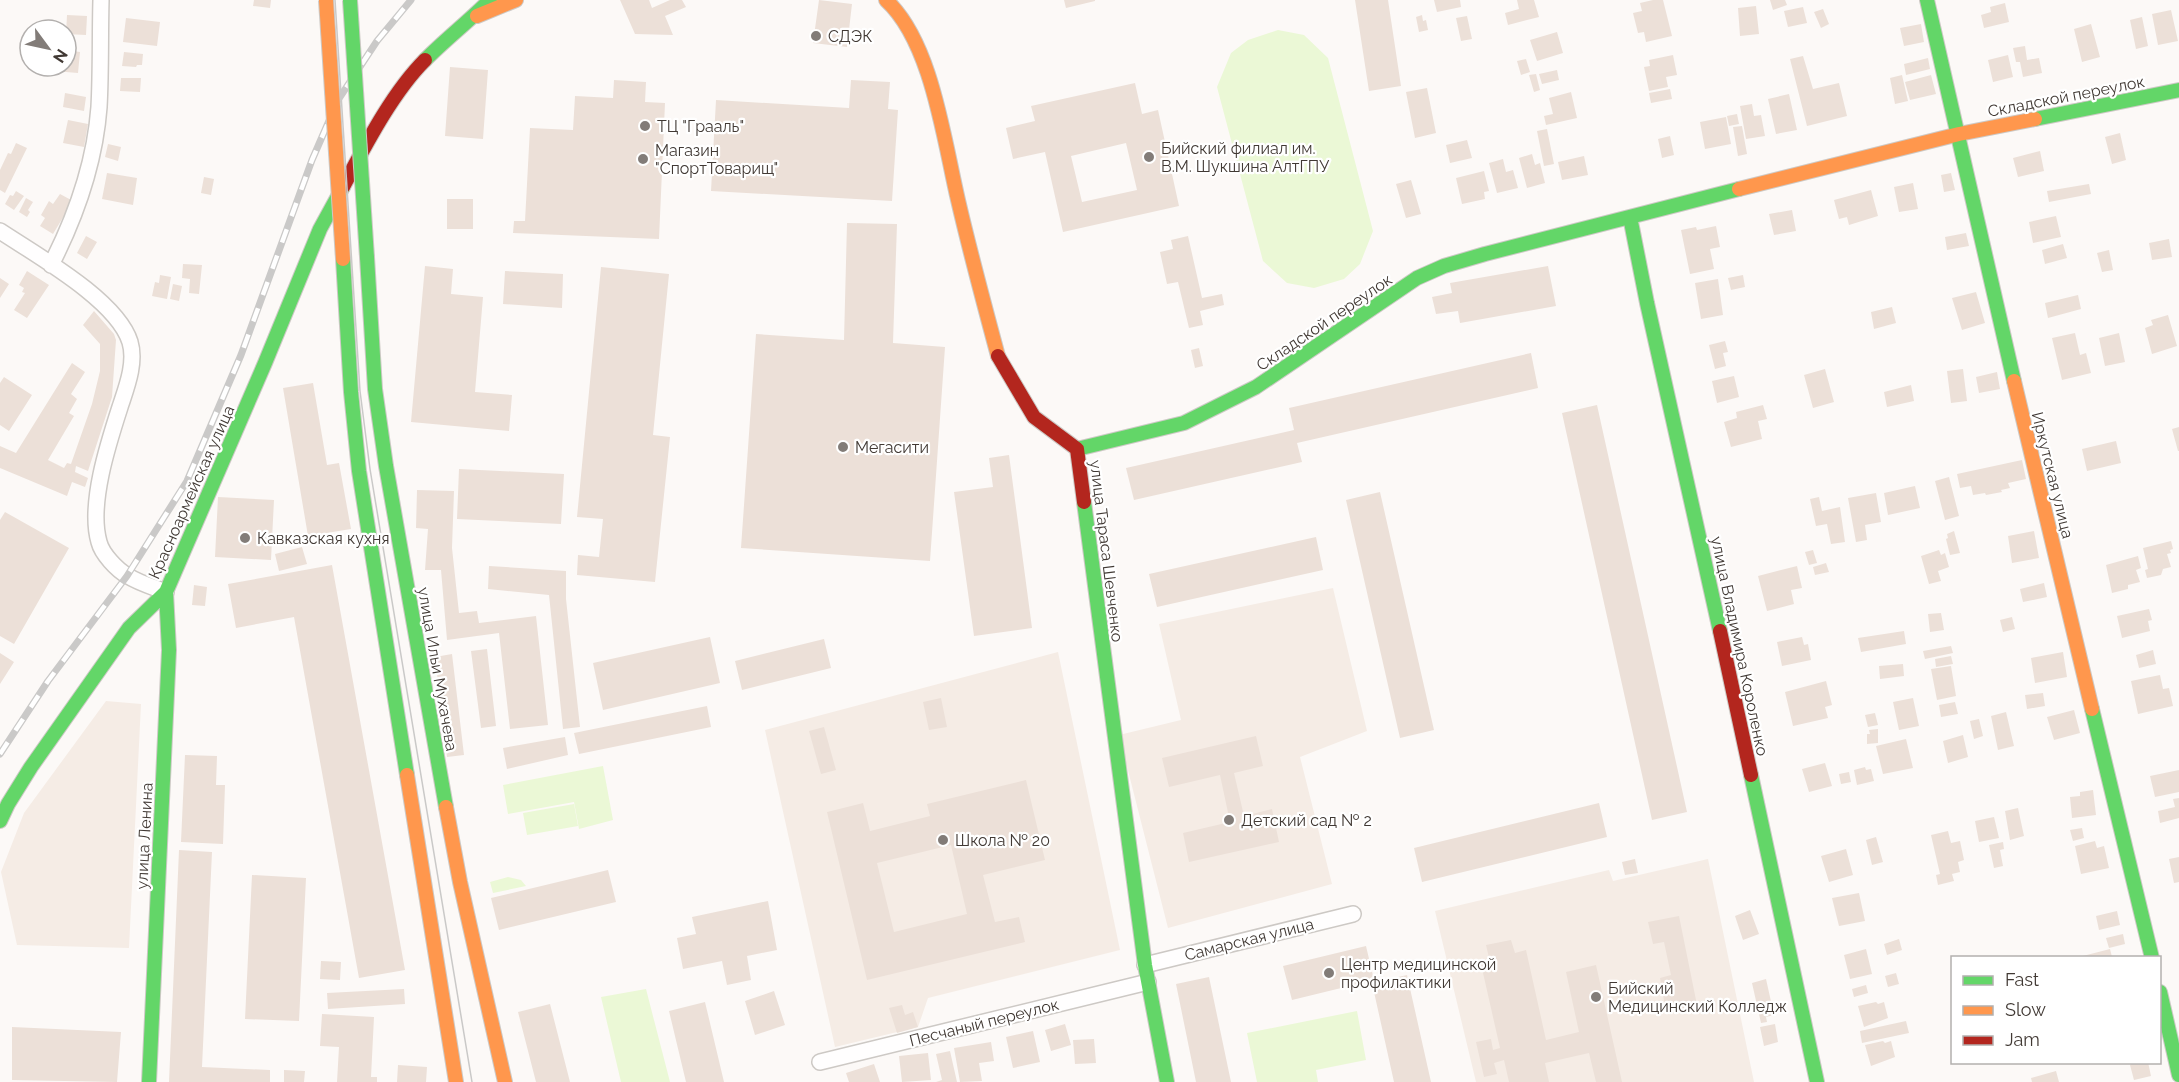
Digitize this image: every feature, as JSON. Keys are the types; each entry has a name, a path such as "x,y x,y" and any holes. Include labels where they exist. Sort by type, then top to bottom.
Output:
{"street":[{"path":"51,266 78,207 95,136 99,108 101,0"},
{"name":"улица Ильи Мухачева","path":"326,0 351,392 359,471 392,584 442,787 460,882 505,1082"},
{"name":"улица Ильи Мухачева","path":"350,0 375,389 392,584 456,1082"},
{"path":"473,17 490,0"},
{"path":"473,17 516,0"},
{"name":"улица Тараса Шевченко","path":"886,0 896,9 912,32 935,96 958,200 999,361 1034,417 1077,448 1145,965 1167,1082"},
{"name":"Иркутская улица","path":"1926,0 1959,134 2025,430 2151,956"},
{"name":"Красноармейская улица","path":"0,821 31,767 129,628 166,592 320,229 364,148 411,74 455,30 473,17"},
{"name":"Складской переулок","path":"1077,448 1184,423 1256,387 1417,278 1438,267 1462,259 1590,229 1959,134 2179,90"},
{"name":"улица Владимира Короленко","path":"1630,217 1817,1082"},
{"path":"0,231 95,297 112,313 130,343 131,367 100,480 96,517 98,540 111,561 127,576 166,592"},
{"name":"улица Ленина","path":"149,1082 169,650 166,592"},
{"name":"Самарская улица","path":"1145,965 1353,914"},
{"name":"Песчаный переулок","path":"820,1062 1148,982"},
{"path":"2161,996 2179,1076"}],"shaded area":[{"name":"Детский сад № 2","path":"1333,588 1367,731 1300,757 1332,884 1168,928 1119,735 1181,720 1159,624"},
{"name":"Школа № 20","path":"1058,652 1120,950 928,998 918,1027 835,1047 765,730"},
{"path":"106,701 141,704 129,948 17,945 1,872 24,813"},
{"name":"Бийский Медицинский Колледж","path":"1708,859 1754,1082 1476,1082 1435,911 1609,870 1613,881"}],"green space":[{"path":"1278,30 1304,35 1328,58 1373,231 1360,264 1344,279 1314,288 1287,283 1263,261 1217,87 1231,53 1248,40"},
{"path":"603,766 613,820 579,829 574,802 508,814 503,785"},
{"path":"574,804 578,826 527,835 523,813"},
{"path":"508,877 521,880 526,886 493,893 490,882"},
{"path":"646,989 670,1082 621,1082 601,997"},
{"path":"1357,1011 1366,1060 1316,1070 1318,1082 1257,1082 1247,1033"}],"building":[{"path":"254,0 271,0 270,8 253,6"},
{"path":"620,0 649,0 652,8 670,0 682,0 686,7 665,16 673,35 635,34"},
{"path":"819,0 852,4 847,47 813,43"},
{"path":"1064,0 1095,0 1095,1 1066,8"},
{"path":"1355,0 1388,0 1401,86 1369,91"},
{"path":"1434,0 1460,0 1461,7 1437,12"},
{"path":"1517,0 1534,0 1539,17 1508,25 1505,13 1519,9"},
{"path":"1663,0 1672,36 1646,42 1644,32 1638,33 1633,13 1642,11 1640,3"},
{"path":"1770,0 1785,0 1787,5 1773,10"},
{"path":"2005,3 2009,22 1984,28 1981,15 1991,12 1990,7"},
{"path":"1756,6 1759,34 1740,36 1738,8"},
{"path":"1803,7 1807,23 1788,27 1784,11"},
{"path":"1823,9 1829,24 1821,28 1814,12"},
{"path":"2171,10 2178,41 2158,45 2152,14"},
{"path":"67,15 87,16 86,35 78,35 78,18 67,18"},
{"path":"1422,15 1423,21 1426,20 1428,30 1419,32 1416,17"},
{"path":"1467,16 1472,39 1461,41 1456,18"},
{"path":"2142,17 2148,46 2136,49 2130,20"},
{"path":"126,18 160,22 157,46 123,42"},
{"path":"1921,24 1924,42 1904,46 1900,28"},
{"path":"2091,24 2100,57 2082,62 2074,29"},
{"path":"1557,32 1563,53 1537,61 1530,40"},
{"path":"2025,46 2027,60 2039,58 2042,73 2023,77 2020,62 2016,62 2013,48"},
{"path":"124,52 143,54 142,65 122,66"},
{"path":"1673,55 1677,75 1666,77 1668,87 1649,91 1644,67 1650,66 1649,60"},
{"path":"2008,55 2013,77 1993,82 1988,60"},
{"path":"1803,56 1813,89 1839,83 1847,116 1807,126 1790,59"},
{"path":"1928,58 1930,69 1906,75 1904,64"},
{"path":"1526,59 1530,72 1521,75 1517,61"},
{"path":"450,67 488,70 483,139 445,136"},
{"path":"1557,70 1559,80 1542,84 1539,74"},
{"path":"1536,74 1540,90 1534,92 1529,75"},
{"path":"1902,75 1908,101 1895,104 1890,78"},
{"path":"1931,75 1936,94 1910,100 1905,82"},
{"path":"121,78 141,78 140,92 120,91"},
{"path":"614,80 646,82 645,102 665,103 659,239 513,233 514,221 525,221 530,128 573,130 575,96 613,98"},
{"path":"851,80 890,82 888,109 898,110 892,201 711,191 716,100 849,108"},
{"name":"Бийский филиал им. В.М. Шукшина АлтГПУ","path":"1135,83 1142,114 1158,110 1179,206 1063,232 1045,152 1013,159 1006,128 1035,121 1031,106","holes":["1126,143 1137,190 1082,202 1071,156"]},
{"path":"1427,88 1436,133 1415,138 1406,92"},
{"path":"1670,89 1672,99 1651,103 1649,93"},
{"path":"1571,92 1577,118 1546,125 1544,116 1553,114 1549,98"},
{"path":"65,93 86,97 84,111 63,107"},
{"path":"1789,94 1797,130 1776,134 1768,99"},
{"path":"1752,104 1754,116 1761,115 1765,136 1746,139 1740,106"},
{"path":"1737,114 1739,124 1729,126 1727,116"},
{"path":"1726,117 1731,144 1705,149 1700,122"},
{"path":"68,120 88,124 84,147 63,143"},
{"path":"1742,126 1747,154 1738,156 1733,127"},
{"path":"1547,129 1554,164 1544,166 1537,131"},
{"path":"2120,133 2126,160 2112,164 2105,137"},
{"path":"1670,136 1674,155 1662,158 1658,139"},
{"path":"1467,140 1472,158 1450,163 1446,145"},
{"path":"16,143 27,148 5,193 0,190 0,170"},
{"path":"108,144 121,147 118,161 105,157"},
{"path":"2040,151 2044,171 2018,177 2013,158"},
{"path":"1532,154 1535,165 1540,163 1545,183 1527,188 1519,158"},
{"path":"1584,156 1588,175 1562,180 1558,162"},
{"path":"1503,159 1506,172 1513,170 1518,188 1497,193 1489,163"},
{"path":"1484,171 1489,191 1484,192 1485,199 1462,204 1456,178"},
{"path":"107,173 137,178 133,205 102,199"},
{"path":"1951,173 1955,190 1944,192 1941,175"},
{"path":"204,177 214,179 211,195 201,193"},
{"path":"1411,180 1421,214 1406,218 1396,184"},
{"path":"1913,183 1918,209 1899,212 1894,187"},
{"path":"2089,184 2091,194 2049,202 2047,191"},
{"path":"1871,190 1878,216 1849,225 1847,217 1839,219 1834,200"},
{"path":"16,191 24,196 14,210 5,204 10,195 13,196"},
{"path":"60,194 73,201 53,234 40,226 45,218 41,215 49,201 53,204"},
{"path":"26,198 33,202 27,217 19,212"},
{"path":"447,199 473,199 473,229 447,229"},
{"path":"1792,210 1796,231 1774,235 1769,214"},
{"path":"2056,216 2061,237 2033,243 2029,222"},
{"name":"Мегасити","path":"847,223 897,224 893,343 945,347 930,561 741,548 756,334 844,340"},
{"path":"1716,226 1720,247 1710,249 1714,269 1690,274 1681,230 1696,227 1697,230"},
{"path":"1966,233 1969,246 1947,250 1945,237"},
{"path":"86,236 97,242 87,259 77,253"},
{"path":"1188,236 1202,298 1222,294 1224,305 1200,311 1203,325 1189,328 1178,282 1167,284 1160,252 1173,249 1171,240"},
{"path":"2169,239 2172,257 2152,260 2149,243"},
{"path":"2063,244 2067,258 2045,264 2042,250"},
{"path":"2109,250 2113,270 2102,272 2097,253"},
{"path":"183,264 202,265 199,294 189,293 190,279 182,278"},
{"path":"425,266 453,269 451,294 483,297 475,392 512,395 509,431 411,422"},
{"path":"1548,266 1556,306 1460,323 1458,311 1436,314 1432,297 1452,293 1450,283"},
{"path":"601,267 669,274 653,435 670,437 655,582 577,575 578,555 599,557 603,519 577,517"},
{"path":"27,271 49,285 27,318 14,310 25,293 22,292 24,288 19,285"},
{"path":"505,271 563,274 562,308 503,304"},
{"path":"160,275 171,277 167,299 152,296 155,282 159,283"},
{"path":"1743,275 1745,287 1731,290 1728,278"},
{"path":"0,278 9,284 0,298"},
{"path":"1718,279 1723,315 1701,319 1695,283"},
{"path":"173,284 182,286 179,301 170,299"},
{"path":"1976,292 1985,323 1962,330 1952,298"},
{"path":"2078,295 2081,309 2048,318 2045,303"},
{"path":"1892,307 1896,323 1874,329 1871,312"},
{"path":"94,311 114,334 116,340 112,397 88,471 76,466 75,472 88,478 85,487 72,482 67,496 0,468 0,446 16,453 72,363 85,372 71,394 77,399 69,413 74,416 48,460 64,468 67,463 71,464 92,404 100,371 100,344 83,325"},
{"path":"2168,315 2177,346 2152,354 2145,328 2153,325 2151,320"},
{"path":"2075,333 2080,355 2086,353 2091,373 2062,380 2052,338"},
{"path":"2119,333 2125,362 2105,366 2099,338"},
{"path":"1725,341 1728,352 1723,353 1726,366 1715,369 1709,345"},
{"path":"1199,348 1203,366 1195,368 1191,350"},
{"path":"1531,353 1538,388 1297,443 1302,462 1134,500 1126,468 1294,430 1289,408"},
{"path":"1825,369 1834,402 1813,408 1804,375"},
{"path":"1963,369 1967,401 1951,403 1947,371"},
{"path":"1997,372 2000,389 1979,393 1976,377"},
{"path":"1734,376 1739,397 1717,403 1712,381"},
{"path":"4,377 32,395 9,431 0,425 0,383"},
{"path":"313,383 327,465 339,463 351,529 308,536 283,388"},
{"path":"1911,385 1914,401 1887,407 1884,392"},
{"path":"1597,405 1687,812 1652,820 1562,413"},
{"path":"1763,405 1767,419 1758,421 1762,439 1731,447 1724,422 1737,418 1736,412"},
{"path":"2179,427 2179,451 2178,451 2172,429"},
{"path":"2116,441 2121,463 2087,471 2082,449"},
{"path":"1009,455 1032,628 974,636 954,492 993,487 989,458"},
{"path":"2022,460 2026,479 2008,483 2010,488 2001,490 2002,492 1973,495 1971,486 1960,488 1957,474"},
{"path":"459,469 564,474 561,524 457,519"},
{"path":"1949,477 1959,516 1945,520 1935,481"},
{"path":"1915,486 1920,508 1888,515 1884,493"},
{"path":"417,490 454,491 452,548 459,613 477,611 479,623 536,616 548,725 510,729 499,633 447,640 441,570 425,570 428,529 416,528"},
{"path":"1380,492 1434,730 1400,738 1346,500"},
{"path":"1876,493 1881,522 1865,525 1867,540 1856,542 1848,498"},
{"path":"218,497 274,500 271,560 215,557"},
{"path":"1819,497 1822,511 1840,507 1845,542 1831,544 1827,524 1816,526 1810,499"},
{"path":"5,512 69,548 14,644 0,636 0,520"},
{"path":"1954,531 1960,553 1950,555 1946,539 1947,534"},
{"path":"2034,531 2039,558 2012,563 2008,536"},
{"path":"1316,537 1323,570 1157,607 1149,574"},
{"path":"2171,541 2173,549 2167,554 2171,567 2163,569 2161,575 2147,578 2145,570 2148,569 2143,548"},
{"path":"302,547 307,564 279,571 275,554"},
{"path":"1813,550 1817,563 1809,565 1805,552"},
{"path":"1939,550 1941,555 1945,553 1949,567 1938,571 1941,581 1929,584 1921,556"},
{"path":"2138,556 2141,568 2136,570 2140,582 2128,585 2128,589 2112,593 2106,565"},
{"path":"1826,563 1829,572 1815,575 1813,567"},
{"path":"332,565 405,970 359,978 294,617 236,628 228,584"},
{"path":"489,566 566,571 566,599 580,727 563,729 549,595 488,589"},
{"path":"1797,566 1802,588 1791,590 1794,604 1767,611 1758,576"},
{"path":"2044,583 2047,597 2023,602 2020,589"},
{"path":"194,585 207,587 205,606 192,605"},
{"path":"2149,609 2152,620 2148,621 2150,631 2122,638 2117,616"},
{"path":"1941,613 1944,630 1930,632 1928,614"},
{"path":"2012,617 2015,629 2003,632 2000,620"},
{"path":"1904,631 1906,644 1861,652 1858,638"},
{"path":"710,637 720,683 603,710 593,663"},
{"path":"1802,637 1804,645 1808,644 1811,660 1782,666 1777,642"},
{"path":"824,639 831,668 742,690 735,661"},
{"path":"1951,646 1953,653 1925,659 1923,651"},
{"path":"487,649 496,726 481,728 471,651"},
{"path":"2153,650 2156,664 2139,668 2136,655"},
{"path":"2063,652 2067,677 2035,683 2031,658"},
{"path":"0,653 14,662 0,684"},
{"path":"452,654 464,755 447,757 435,657"},
{"path":"1951,656 1953,664 1936,667 1935,659"},
{"path":"1903,664 1904,676 1880,679 1879,666"},
{"path":"1951,666 1956,696 1937,700 1931,669"},
{"path":"2160,675 2163,689 2169,688 2173,706 2138,714 2131,681"},
{"path":"1826,681 1832,705 1825,707 1828,718 1793,726 1785,692"},
{"path":"2043,693 2045,706 2027,709 2025,695"},
{"path":"941,698 947,727 929,730 923,702"},
{"path":"1913,698 1919,726 1899,730 1893,702"},
{"path":"1955,702 1958,714 1941,717 1939,705"},
{"path":"707,706 711,727 579,754 574,733"},
{"path":"2074,710 2080,733 2054,740 2047,717"},
{"path":"2006,712 2014,746 1998,750 1991,716"},
{"path":"1875,713 1878,725 1868,727 1865,715"},
{"path":"1979,719 1983,736 1974,739 1970,721"},
{"path":"824,727 836,770 821,774 809,731"},
{"path":"1878,729 1878,743 1867,744 1869,730"},
{"path":"1963,735 1968,757 1948,763 1943,741"},
{"path":"1256,736 1263,766 1234,773 1244,816 1272,809 1279,842 1189,862 1183,833 1230,822 1220,775 1169,787 1162,758"},
{"path":"565,737 568,755 507,769 503,748"},
{"path":"1906,739 1913,768 1883,774 1876,746"},
{"path":"185,755 217,756 216,785 225,785 223,844 181,842"},
{"path":"1825,763 1832,786 1809,792 1802,769"},
{"path":"1865,767 1866,770 1871,769 1874,781 1857,785 1854,770"},
{"path":"2179,770 2179,792 2155,797 2150,776"},
{"path":"1849,772 1851,782 1841,784 1839,774"},
{"path":"1026,780 1045,860 983,875 995,922 1019,917 1025,942 867,980 827,812 863,803 870,831 930,816 927,804","holes":["951,845 967,914 894,932 877,863"]},
{"path":"2093,790 2096,815 2072,818 2070,797 2080,796 2080,792"},
{"path":"2179,798 2179,818 2160,823 2158,811 2175,807 2173,799"},
{"path":"1599,803 1607,837 1422,882 1414,848"},
{"path":"2018,808 2024,836 2010,840 2005,811"},
{"path":"1994,817 1999,838 1979,842 1975,821"},
{"path":"2082,828 2084,838 2073,841 2070,830"},
{"path":"1948,831 1951,843 1960,841 1964,860 1958,862 1960,872 1952,874 1954,881 1938,885 1936,875 1940,874 1931,835"},
{"path":"1876,837 1883,862 1872,865 1866,840"},
{"path":"2095,841 2097,848 2104,846 2109,868 2081,874 2075,846"},
{"path":"2003,842 2004,849 2000,850 2003,866 1994,868 1989,845"},
{"path":"1846,849 1853,875 1829,882 1821,856"},
{"path":"179,850 212,852 202,1067 270,1070 270,1082 169,1082"},
{"path":"2179,857 2179,882 2174,883 2169,859"},
{"path":"1635,859 1638,873 1625,875 1622,862"},
{"path":"608,870 616,902 499,930 491,898"},
{"path":"252,875 306,878 299,1021 245,1019"},
{"path":"1859,893 1865,921 1839,926 1832,898"},
{"path":"768,901 777,950 747,956 751,980 727,985 722,961 683,969 677,938 696,934 692,917"},
{"path":"1750,910 1759,934 1743,940 1735,916"},
{"path":"2117,911 2120,925 2099,930 2096,916"},
{"path":"1679,916 1697,1005 1666,1012 1660,978 1671,975 1664,942 1653,944 1648,922"},
{"path":"2123,934 2125,944 2109,948 2106,938"},
{"path":"1899,939 1902,950 1887,955 1884,944"},
{"path":"1511,940 1515,953 1526,950 1546,1040 1579,1032 1566,972 1596,965 1622,1082 1596,1082 1589,1053 1545,1063 1549,1082 1509,1082 1504,1060 1494,1063 1497,1074 1484,1077 1476,1042 1491,1039 1493,1050 1500,1048 1481,964 1490,962 1486,945"},
{"name":"Центр медицинской профилактики","path":"1366,946 1374,980 1292,1000 1283,966"},
{"path":"1866,949 1872,974 1850,979 1844,955"},
{"path":"2110,949 2112,956 2083,956"},
{"path":"321,961 341,962 340,980 320,979"},
{"path":"1896,973 1899,984 1888,987 1885,976"},
{"path":"1407,975 1431,1082 1394,1082 1372,983"},
{"path":"1209,977 1231,1082 1196,1082 1176,984"},
{"path":"1766,979 1774,1015 1766,1017 1767,1022 1761,1023 1752,983"},
{"path":"1866,985 1868,993 1854,997 1852,989"},
{"path":"404,989 405,1004 328,1009 327,993"},
{"path":"774,991 785,1025 755,1035 745,1001"},
{"path":"705,1002 724,1082 686,1082 669,1011"},
{"path":"1876,1002 1878,1004 1884,1002 1888,1018 1864,1027 1858,1006"},
{"path":"550,1004 570,1082 536,1082 518,1012"},
{"path":"902,1005 905,1015 913,1012 918,1027 897,1033 889,1008"},
{"path":"322,1014 374,1017 371,1077 377,1077 377,1082 337,1082 339,1047 320,1046"},
{"path":"1906,1021 1909,1033 1862,1043 1860,1031"},
{"path":"1065,1024 1071,1045 1051,1051 1045,1030"},
{"path":"1775,1024 1778,1042 1764,1046 1760,1027"},
{"path":"12,1027 121,1032 117,1082 12,1080"},
{"path":"1033,1031 1040,1062 1013,1068 1006,1037"},
{"path":"1094,1039 1096,1063 1075,1064 1073,1040"},
{"path":"1883,1041 1885,1043 1891,1041 1895,1057 1871,1066 1865,1045"},
{"path":"991,1042 994,1061 979,1063 982,1081 960,1082 954,1048"},
{"path":"950,1051 957,1082 936,1082 942,1080 936,1054"},
{"path":"928,1053 931,1080 902,1082 899,1056"},
{"path":"874,1064 880,1082 849,1082 846,1073"},
{"path":"2148,1064 2151,1076 2134,1080 2130,1065"},
{"path":"398,1065 427,1067 426,1082 397,1082"},
{"path":"284,1070 305,1071 304,1082 284,1082"},
{"path":"2056,1071 2059,1082 2032,1082 2031,1078"}],"tram line":[{"path":"335,0 360,391 370,469 472,1082"}],"railway":[{"path":"0,754 48,681 127,576 187,481 241,355 312,160 338,100 377,41 411,0"}],"traffic: fast":[{"path":"350,0 367,257"},
{"path":"425,60 490,0"},
{"path":"1927,0 2014,381"},
{"path":"2035,119 2179,90"},
{"path":"0,821 31,767 129,628 166,592 320,229 343,187"},
{"path":"1077,449 1184,423 1256,387 1417,278 1444,266 1739,189"},
{"path":"1630,217 1720,631"},
{"path":"367,257 375,389 386,466 446,807"},
{"path":"343,259 351,392 359,471 407,775"},
{"path":"1084,502 1145,965 1167,1082"},
{"path":"149,1082 169,650 166,592"},
{"path":"2092,709 2152,956"},
{"path":"1751,775 1817,1082"},
{"path":"2161,996 2179,1075"}],"traffic: slow":[{"path":"326,0 343,259"},
{"path":"477,16 516,0"},
{"path":"886,0 902,18 915,41 934,94 967,239 998,356"},
{"path":"1739,189 1959,134 2035,119"},
{"path":"2014,381 2092,709"},
{"path":"407,775 456,1082"},
{"path":"446,807 460,882 505,1082"}],"traffic: jam":[{"path":"343,187 390,104 425,60"},
{"path":"998,356 1034,417 1077,449 1084,502"},
{"path":"1720,631 1751,775"}],"place":[{"name":"СДЭК","path":"816,36"},
{"name":"ТЦ \"Грааль\"","path":"645,126"},
{"name":"Бийский филиал им. В.М. Шукшина АлтГПУ","path":"1149,157"},
{"name":"Магазин \"СпортТоварищ\"","path":"643,159"},
{"name":"Мегасити","path":"843,447"},
{"name":"Кавказская кухня","path":"245,538"},
{"name":"Детский сад № 2","path":"1229,820"},
{"name":"Школа № 20","path":"943,840"},
{"name":"Центр медицинской профилактики","path":"1329,973"},
{"name":"Бийский Медицинский Колледж","path":"1596,997"}]}
